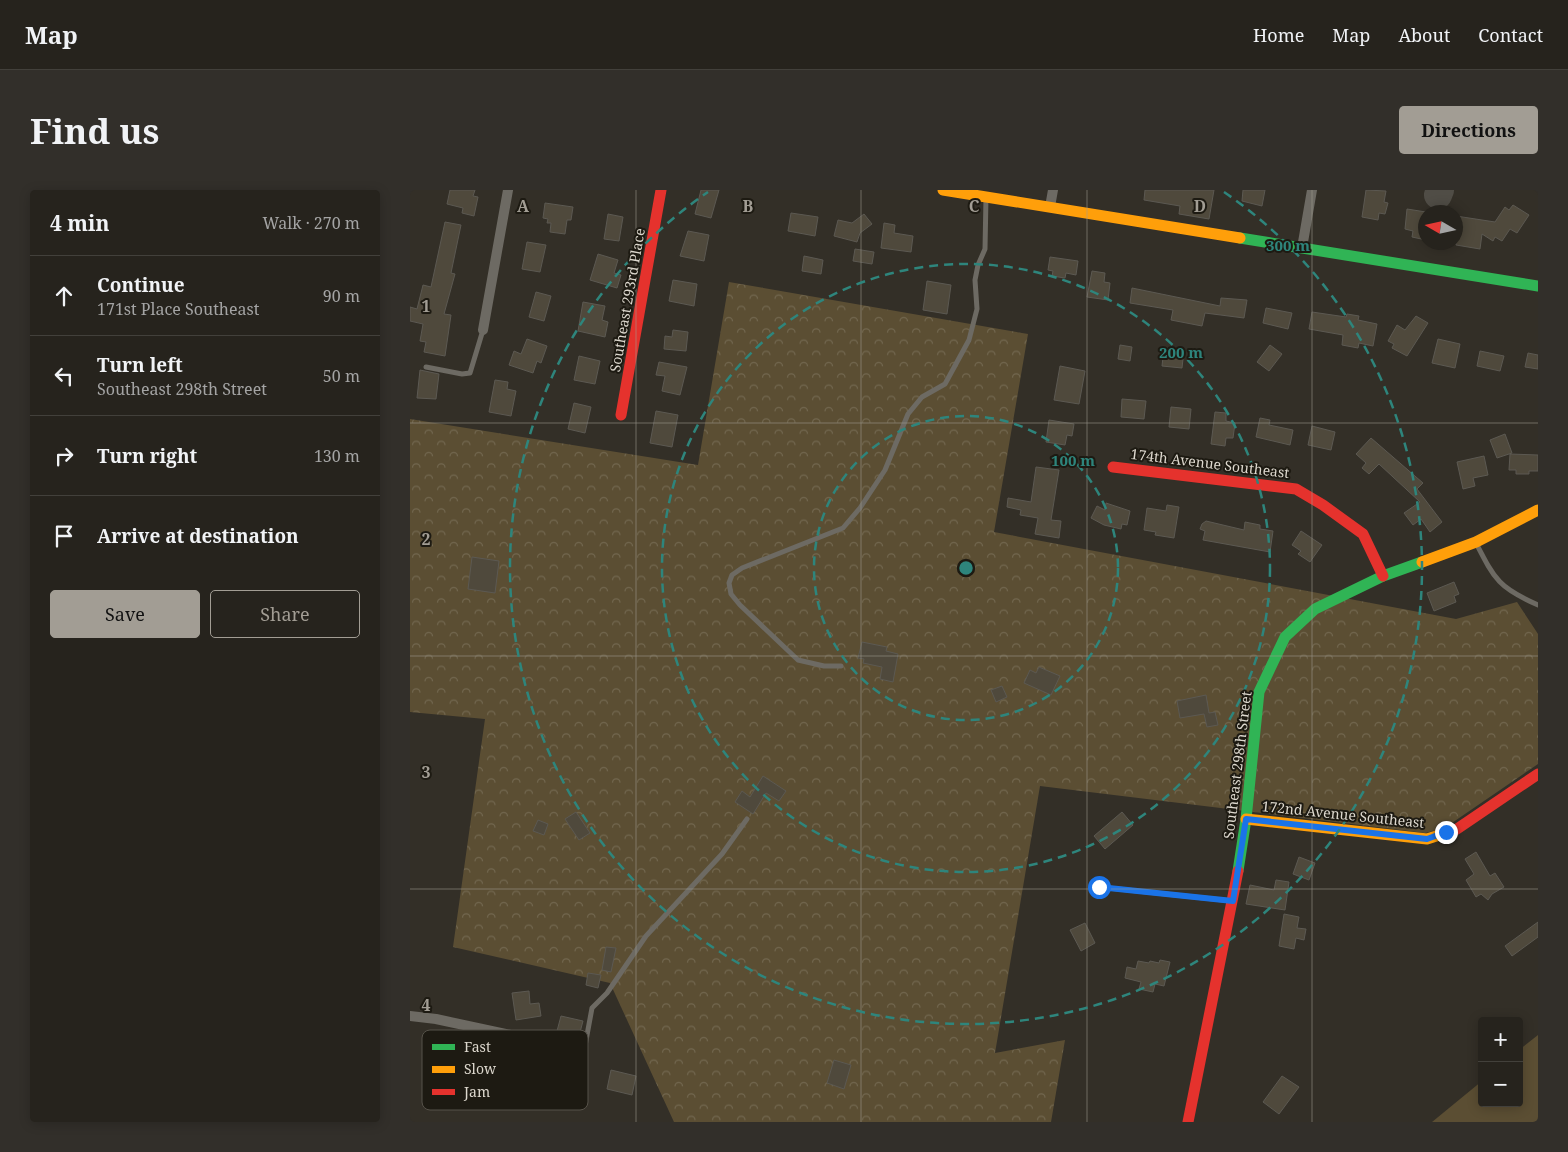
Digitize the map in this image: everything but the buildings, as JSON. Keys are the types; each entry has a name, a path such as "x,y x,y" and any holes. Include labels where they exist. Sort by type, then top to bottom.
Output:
{"street":[{"path":"483,330 508,190"},
{"name":"Southeast 293rd Place","path":"621,415 662,190"},
{"path":"943,190 1538,286"},
{"path":"1050,207 1053,190"},
{"path":"1302,248 1312,190"},
{"name":"174th Avenue Southeast","path":"1113,466 1296,489 1323,505 1363,534 1383,576"},
{"name":"Southeast 298th Street","path":"1188,1122 1233,901 1246,819 1259,692 1285,637 1315,608 1383,576 1476,542 1538,510"},
{"name":"172nd Avenue Southeast","path":"1246,819 1427,839 1457,829 1538,774"},
{"path":"410,1016 436,1019 487,1030"}],"lane":[{"path":"842,666 824,666 798,660 740,605 731,594 729,583 732,575 742,568 843,528 860,508 885,470 908,414 922,397 945,384 970,340 978,309 975,280 978,265 985,249 986,197"},
{"path":"426,367 462,374 470,373 483,330"},
{"path":"1476,542 1499,583 1512,594 1538,605"},
{"path":"588,1030 592,1008 607,993 646,936 722,854 747,819"},
{"path":"1099,887 1233,901"}],"green space":[{"path":"729,282 1028,334 994,532 1456,619 1517,602 1538,634 1538,764 1443,829 1425,833 1040,786 995,1053 1065,1040 1051,1122 674,1122 610,983 453,947 485,719 410,712 410,419 698,465"},
{"path":"1538,1035 1538,1122 1432,1122 1478,1084 1478,1107 1523,1107 1523,1047"}],"taxiway":[{"path":"1438,195 1440,190"}],"traffic: fast":[{"path":"1240,238 1538,286"},
{"path":"1238,871 1246,819 1259,692 1285,637 1315,609 1383,576 1422,562"}],"traffic: slow":[{"path":"943,190 1240,238"},
{"path":"1422,562 1476,542 1538,510"},
{"path":"1246,819 1427,839 1449,832"}],"traffic: jam":[{"path":"621,415 661,190"},
{"path":"1113,467 1296,489 1323,505 1363,534 1383,576"},
{"path":"1449,832 1457,829 1538,774"},
{"path":"1188,1122 1238,871"}],"route":[{"path":"1099,887 1233,901 1246,819 1427,839 1446,832"}]}
